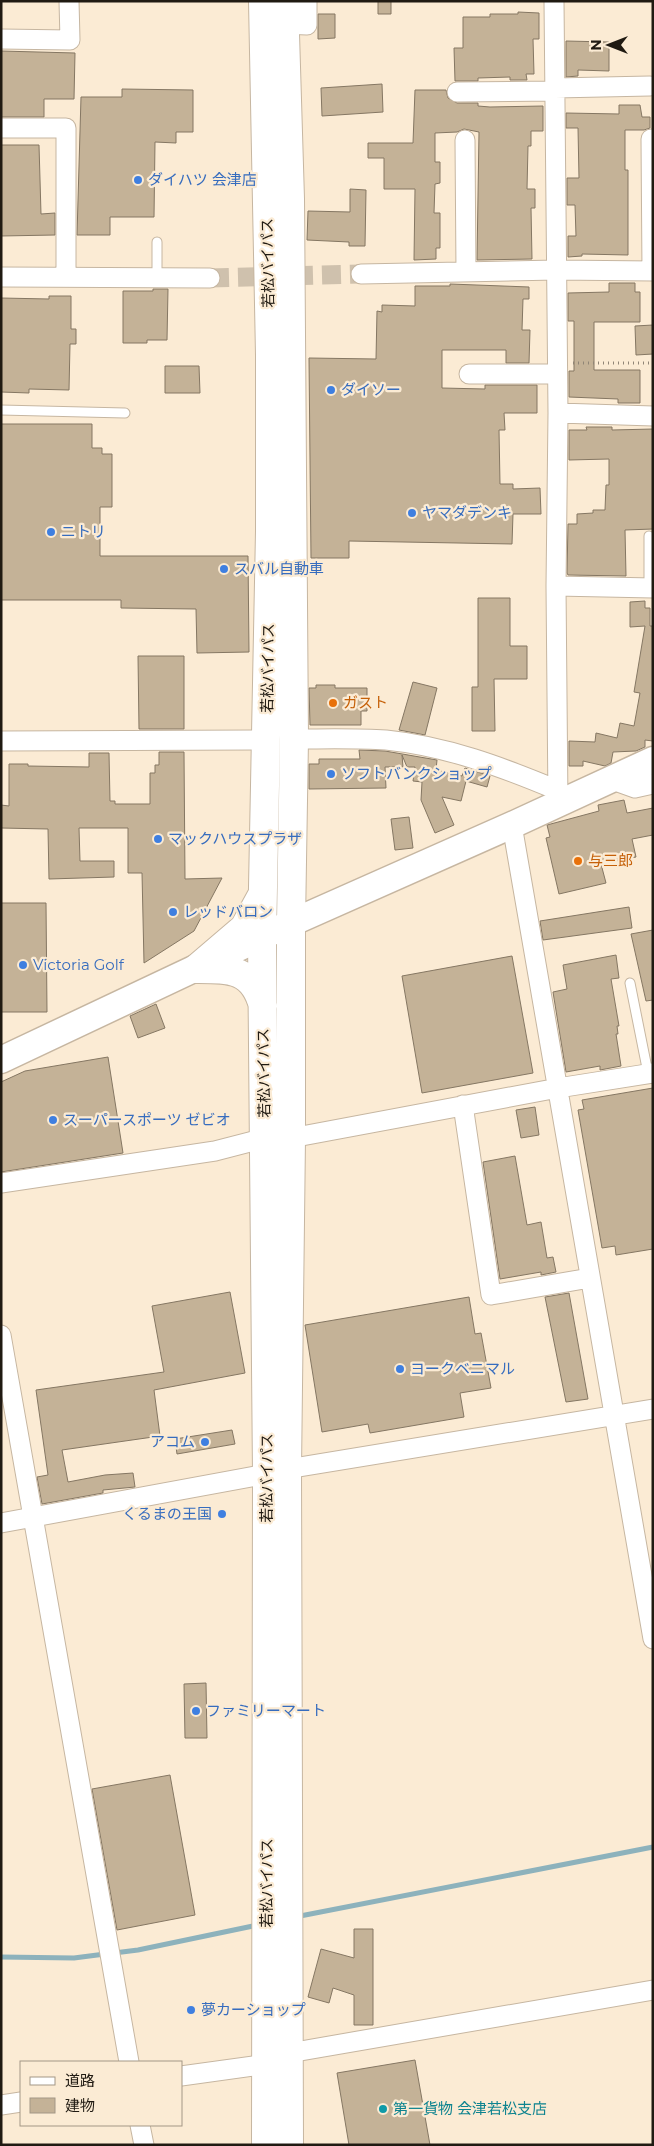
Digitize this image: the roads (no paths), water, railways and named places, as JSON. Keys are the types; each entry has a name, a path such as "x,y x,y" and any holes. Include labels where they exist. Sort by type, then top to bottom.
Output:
{"highway":[{"name":"若松バイパス","path":"263,1 270,355 267,740 262,938 263,1008 278,1138"},
{"name":"若松バイパス","path":"284,13 290,235 294,739 291,923 278,1138 278,2058 289,2145"},
{"path":"196,968 244,928 258,906 263,890"},
{"path":"196,968 242,973 257,990 263,1008"},
{"name":"若松バイパス","path":"266,2145 278,2058"}],"street":[{"path":"1,39 70,40 69,1"},
{"path":"284,13 307,25 307,1"},
{"path":"554,1 558,412 556,586 557,797"},
{"path":"457,92 650,86"},
{"path":"1,128 66,128 66,277"},
{"path":"360,274 652,270 651,139"},
{"path":"465,140 466,272"},
{"path":"1,277 210,278"},
{"path":"469,374 557,368"},
{"path":"558,412 653,416"},
{"path":"556,586 651,588"},
{"path":"294,739 386,740 447,750 498,766 557,797"},
{"path":"1,742 267,740"},
{"path":"1,1060 291,923 512,825 557,797 610,779 653,760"},
{"path":"610,779 635,788 653,784"},
{"path":"512,825 653,1638"},
{"path":"1,1183 215,1151 278,1138 651,1073"},
{"path":"463,1106 491,1295 590,1278"},
{"path":"1,1335 129,2061"},
{"path":"1,1523 277,1472 653,1409"},
{"path":"182,2076 653,1990"},
{"path":"1,2105 20,2102"},
{"path":"140,2126 144,2145"}],"lane":[{"path":"157,242 157,277"},
{"path":"1,410 125,413"},
{"path":"649,536 651,588"},
{"path":"630,984 651,1073"}],"waterway":[{"path":"295,1917 653,1847"},
{"path":"114,1953 138,1950 258,1925"},
{"path":"1,1957 74,1958 105,1954"}],"tunnel":[{"path":"210,278 361,274"}],"place":[{"name":"ダイハツ 会津店","path":"138,180"},
{"name":"ダイソー","path":"331,390"},
{"name":"ヤマダデンキ","path":"412,513"},
{"name":"ニトリ","path":"51,532"},
{"name":"スバル自動車","path":"224,569"},
{"name":"ガスト","path":"333,703"},
{"name":"ソフトバンクショップ","path":"331,774"},
{"name":"マックハウスプラザ","path":"158,839"},
{"name":"与三郎","path":"578,861"},
{"name":"レッドバロン","path":"173,912"},
{"name":"Victoria Golf","path":"23,965"},
{"name":"スーパースポーツ ゼビオ","path":"53,1120"},
{"name":"ヨークベニマル","path":"400,1369"},
{"name":"アコム","path":"205,1442"},
{"name":"くるまの王国","path":"222,1514"},
{"name":"ファミリーマート","path":"196,1711"},
{"name":"夢カーショップ","path":"191,2010"},
{"name":"第一貨物 会津若松支店","path":"383,2109"}]}
